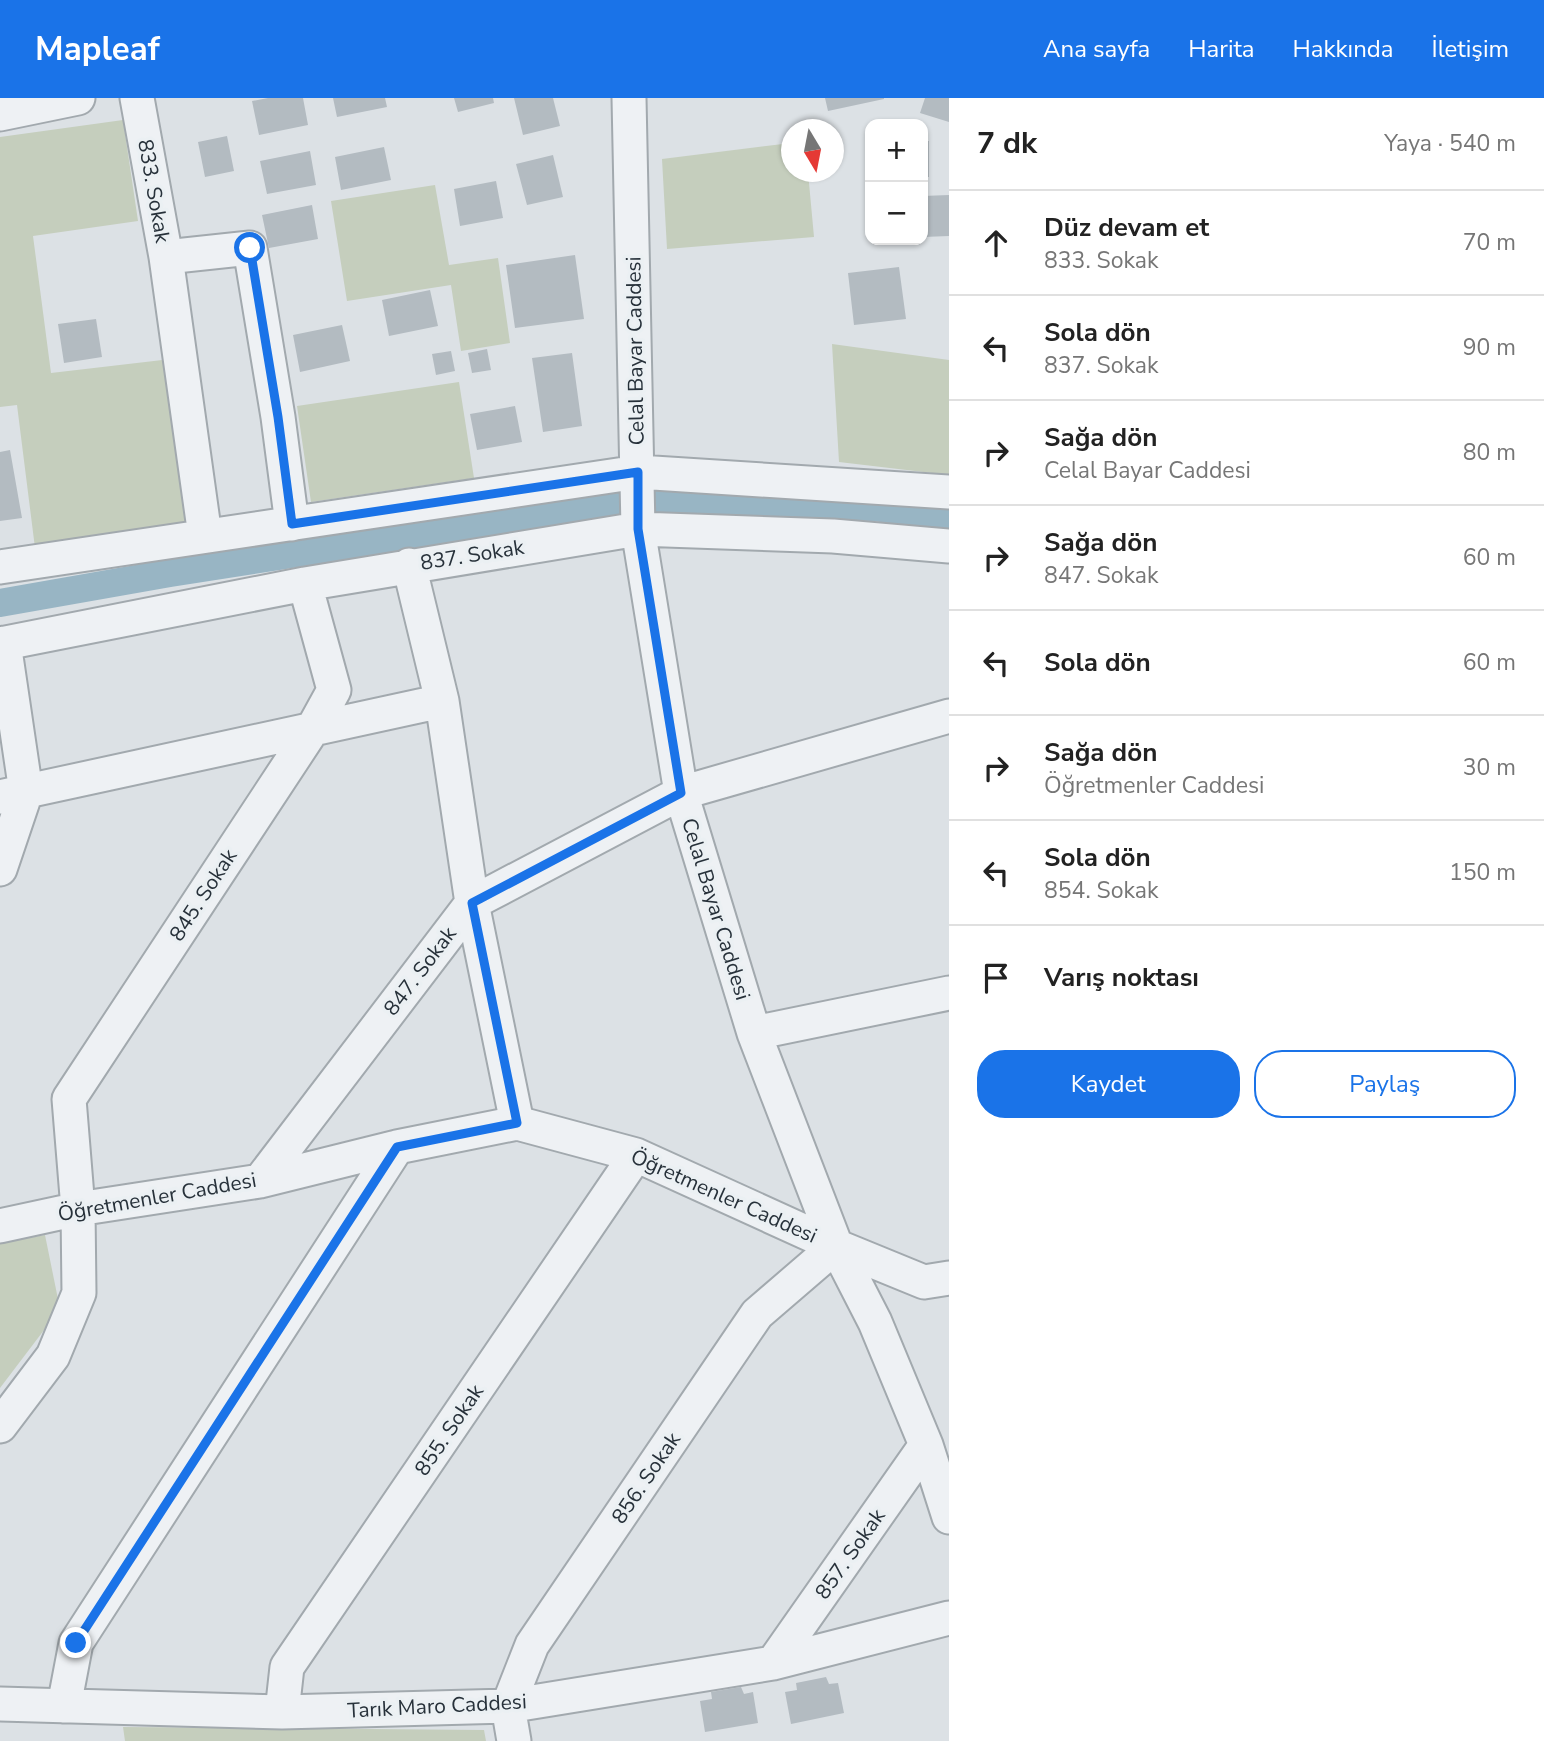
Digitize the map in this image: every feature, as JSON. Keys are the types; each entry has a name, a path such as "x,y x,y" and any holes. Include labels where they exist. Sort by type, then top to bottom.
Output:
{"street":[{"path":"0,114 78,98"},
{"name":"833. Sokak","path":"137,98 166,257 250,248 278,417 292,524"},
{"name":"Celal Bayar Caddesi","path":"629,98 638,529 681,793 754,1032 836,1246 875,1322 926,1445 949,1517"},
{"path":"166,257 205,536"},
{"path":"0,567 638,472 949,492"},
{"name":"837. Sokak","path":"2,643 409,565 638,529 833,536 949,546"},
{"path":"409,565 442,701 472,903 517,1123"},
{"name":"845. Sokak","path":"0,1426 53,1356 79,1293 78,1209 69,1099 312,730 334,690 304,584"},
{"path":"0,869 13,794 2,643"},
{"path":"13,794 442,701"},
{"name":"847. Sokak","path":"260,1181 472,903 681,793 949,716"},
{"path":"754,1032 949,993"},
{"name":"Öğretmenler Caddesi","path":"0,1226 78,1209 260,1181 397,1147 517,1123 636,1156 836,1246 924,1282 949,1278"},
{"path":"64,1706 76,1643 397,1147"},
{"name":"855. Sokak","path":"282,1712 287,1667 636,1156"},
{"name":"856. Sokak","path":"508,1706 532,1645 757,1314 836,1246"},
{"name":"857. Sokak","path":"773,1663 926,1445"},
{"name":"Tarık Maro Caddesi","path":"0,1704 282,1712 508,1706 773,1663 949,1618"},
{"path":"508,1706 514,1741"}],"green space":[{"path":"123,120 138,221 33,236 51,373 171,359 192,528 35,548 17,405 0,407 0,137"},
{"path":"781,144 781,182 809,182 814,237 667,249 662,159"},
{"path":"435,185 449,265 498,258 510,343 461,351 451,285 347,301 331,201"},
{"path":"832,344 949,360 949,475 839,462"},
{"path":"459,382 474,478 311,502 297,406"},
{"path":"45,1235 60,1309 0,1388 0,1243"},
{"path":"123,1727 484,1730 486,1741 125,1741"}],"building":[{"path":"303,98 308,125 259,135 252,101"},
{"path":"333,98 385,98 387,107 337,117"},
{"path":"454,98 493,98 494,103 458,112"},
{"path":"514,98 553,98 560,126 523,135"},
{"path":"825,98 884,98 884,99 828,111"},
{"path":"925,98 949,98 949,122 920,113"},
{"path":"227,136 234,171 205,177 198,142"},
{"path":"928,141 929,141 928,177"},
{"path":"384,147 391,180 341,190 335,157"},
{"path":"310,151 316,185 267,194 260,161"},
{"path":"553,155 563,197 527,205 516,164"},
{"path":"496,181 503,218 460,226 454,189"},
{"path":"949,195 949,236 928,237 928,196"},
{"path":"312,205 318,239 269,248 262,215"},
{"path":"575,255 584,319 515,328 506,265"},
{"path":"899,267 906,319 854,325 848,273"},
{"path":"430,290 438,326 389,336 382,300"},
{"path":"96,319 102,357 64,363 58,324"},
{"path":"342,325 350,361 300,372 293,335"},
{"path":"487,349 491,370 472,373 468,353"},
{"path":"451,351 455,371 436,375 432,354"},
{"path":"572,353 582,426 543,432 532,358"},
{"path":"515,406 522,442 477,450 470,414"},
{"path":"10,450 22,518 0,521 0,452"},
{"path":"826,1677 829,1684 838,1683 844,1713 791,1724 785,1692 797,1690 796,1683"},
{"path":"741,1687 744,1694 753,1692 758,1723 705,1732 700,1701 712,1699 711,1692"}],"waterway":[{"path":"0,603 170,573 611,504 873,507 949,516"}],"route":[{"path":"76,1643 397,1147 517,1123 472,903 681,793 638,529 638,472 292,524 278,417 250,248"}]}
